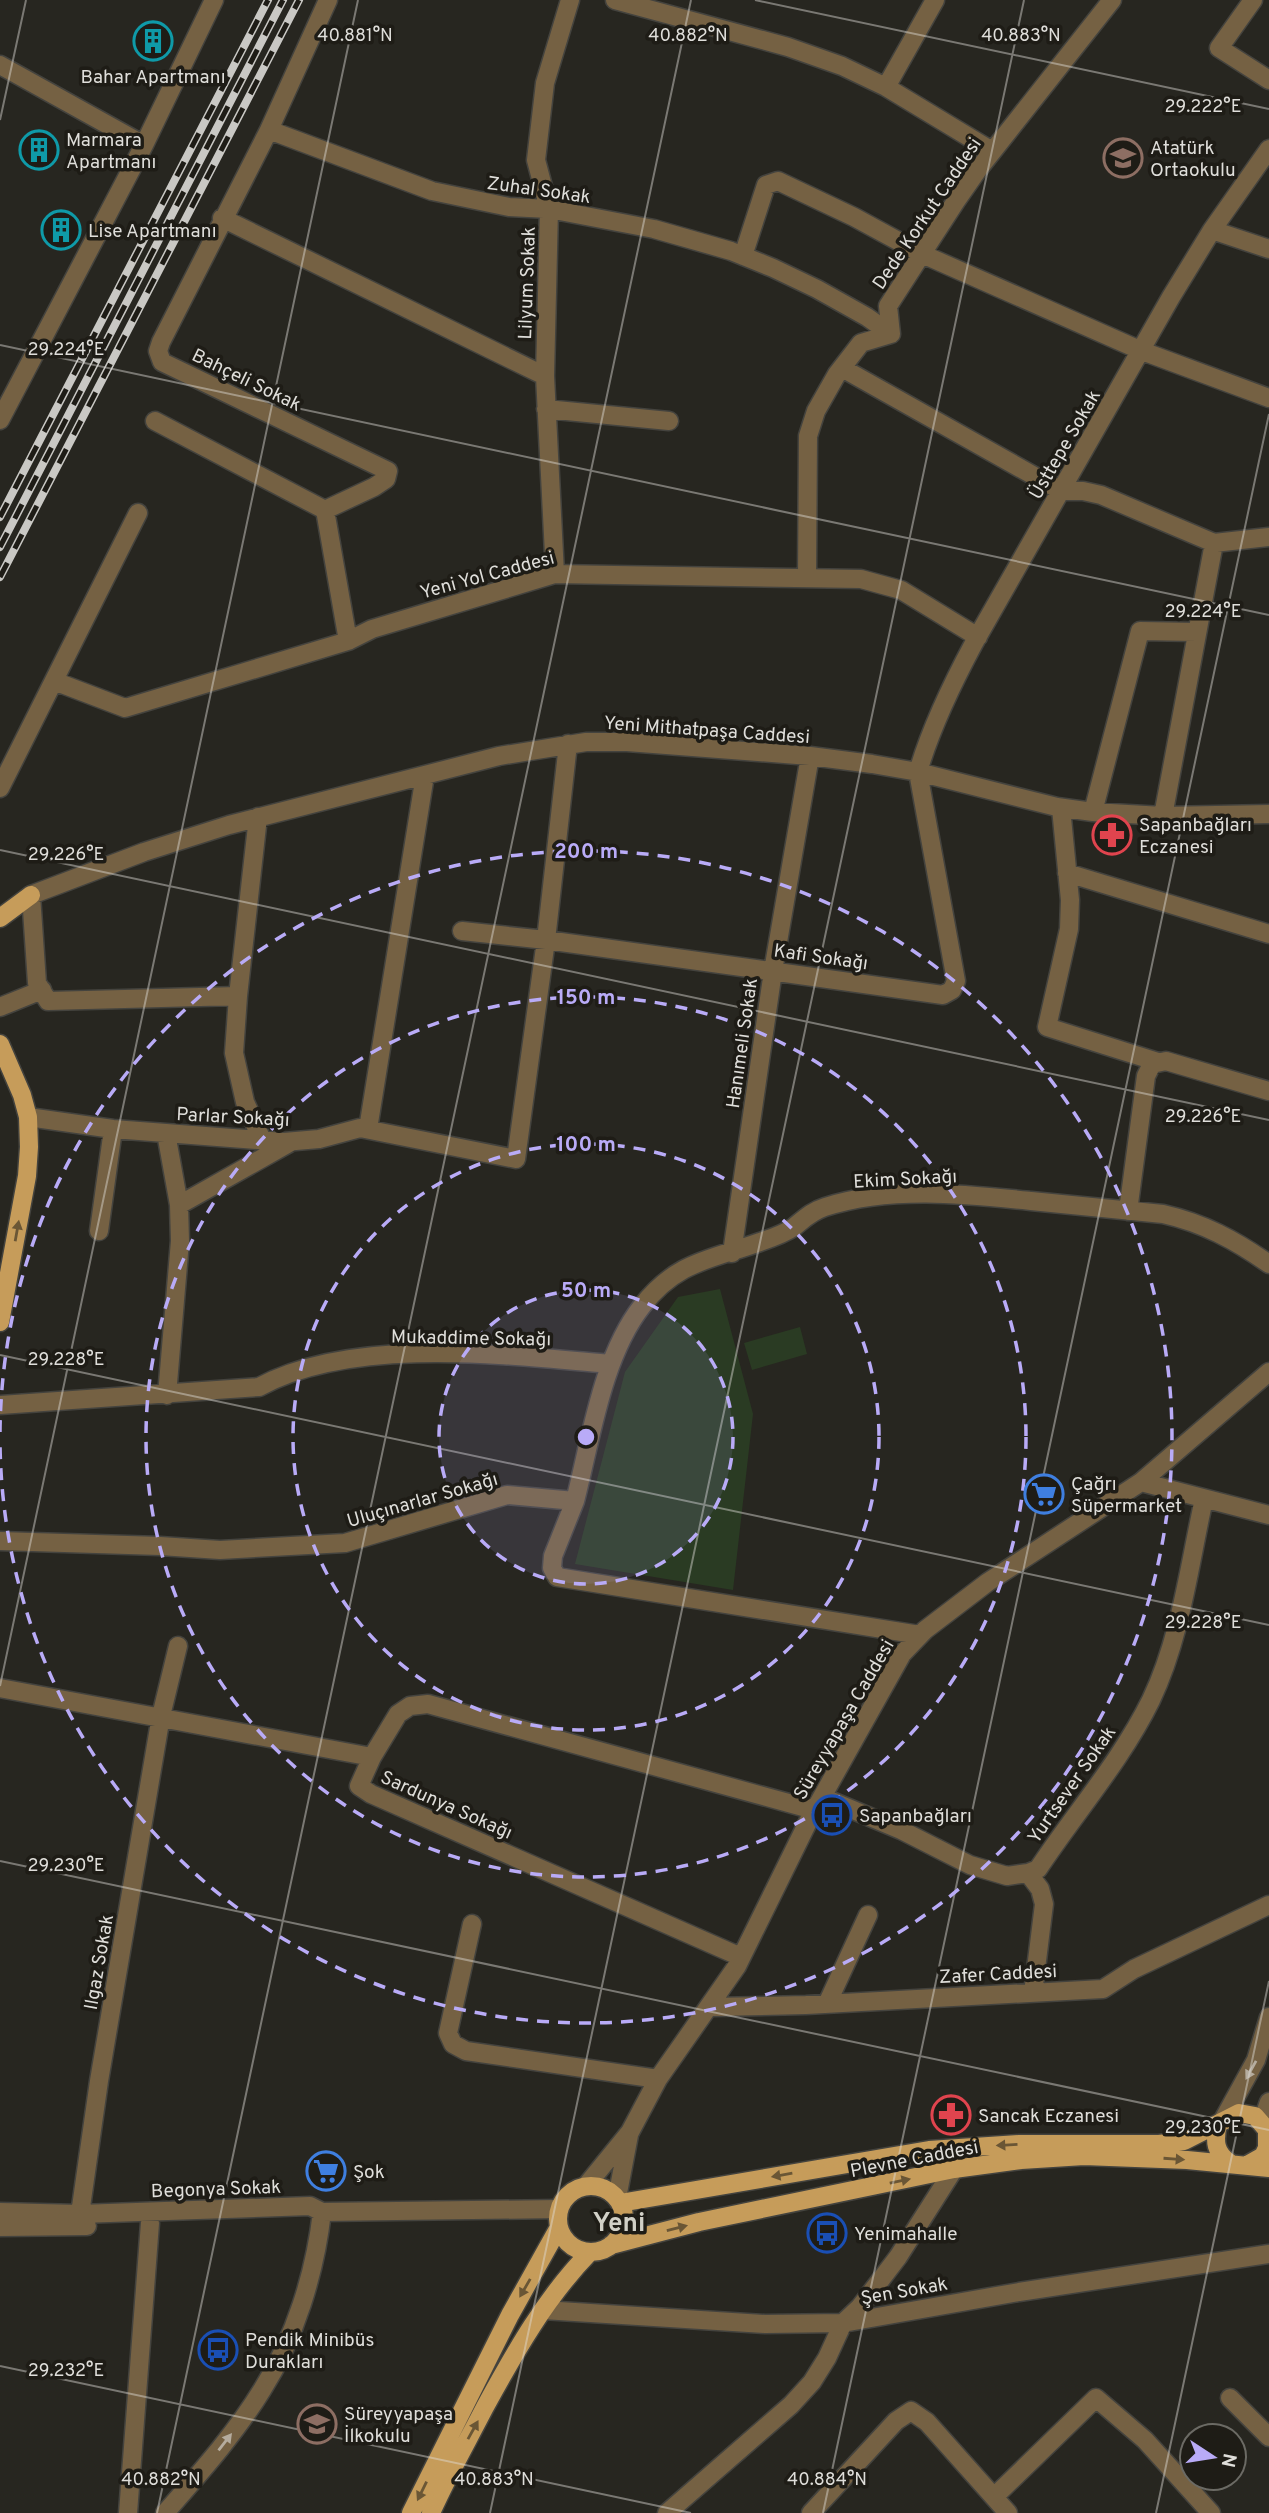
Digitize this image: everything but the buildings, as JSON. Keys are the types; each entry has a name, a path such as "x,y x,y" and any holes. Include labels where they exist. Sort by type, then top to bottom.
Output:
{"main road":[{"path":"0,910 31,895"},
{"path":"0,918 31,895"},
{"path":"0,1044 4,1061 22,1095 28,1117 27,1175 0,1322"},
{"path":"1239,2113 1255,2116 1266,2128 1267,2148 1263,2156 1239,2164 1223,2159 1216,2144 1221,2122 1239,2113"},
{"name":"Plevne Caddesi","path":"619,2200 929,2150 1019,2144 1159,2144 1184,2141 1221,2122"},
{"name":"Plevne Caddesi","path":"611,2245 699,2222 954,2169 1021,2160 1084,2156 1269,2168"},
{"path":"586,2186 600,2188 619,2200 624,2216 623,2228 611,2245 601,2250 580,2250 570,2244 558,2229 556,2217 559,2209 573,2190 586,2186"},
{"path":"411,2513 510,2315 558,2229"},
{"path":"431,2513 508,2366 542,2310 565,2277 590,2252"}],"street":[{"path":"0,420 144,145 214,0"},
{"path":"328,0 269,130 222,218 545,376"},
{"name":"Lilyum Sokak","path":"555,574 545,376 549,209 536,160 545,83 570,0"},
{"path":"615,0 788,47 842,66 886,87 992,151"},
{"path":"886,87 935,0"},
{"name":"Dede Korkut Caddesi","path":"891,334 888,306 922,254 992,151 1112,0"},
{"path":"1253,0 1219,48 1269,80"},
{"path":"0,65 144,145"},
{"name":"Zuhal Sokak","path":"269,130 432,191 509,206 549,209 694,239 743,256 817,289 891,334"},
{"name":"Üsttepe Sokak","path":"918,772 949,692 978,637 1212,230 1269,149"},
{"path":"743,256 766,186 778,181 854,217 922,254 1142,351 1269,398"},
{"name":"Bahçeli Sokak","path":"222,218 161,342 158,351 160,359 388,471 386,479 374,488 325,510"},
{"path":"1212,230 1269,249"},
{"path":"807,578 808,436 816,411 861,343 891,334"},
{"path":"842,368 1060,492 1083,491 1101,495 1214,543 1269,537"},
{"path":"546,410 669,421"},
{"path":"155,421 325,510 348,641"},
{"path":"0,788 138,513"},
{"path":"1163,816 1214,543"},
{"name":"Yeni Yol Caddesi","path":"54,681 125,708 348,641 372,629 555,574 860,579 901,590 978,637"},
{"path":"1093,812 1140,631 1196,632"},
{"name":"Yeni Mithatpaşa Caddesi","path":"31,895 155,849 258,817 499,756 568,744 626,742 810,756 918,772 1060,808 1093,812 1163,816 1269,814"},
{"path":"546,940 568,744"},
{"name":"Hanımeli Sokak","path":"732,1252 773,971 810,756"},
{"name":"Kafi Sokağı","path":"462,931 546,940 943,995 952,990 956,981 918,772"},
{"path":"368,1129 425,775"},
{"path":"1060,808 1070,900 1069,929 1047,1027 1158,1062 1269,1091"},
{"path":"258,817 234,1053 245,1102 262,1140"},
{"path":"1067,873 1269,934"},
{"path":"31,895 37,983 48,1001 238,996"},
{"name":"Parlar Sokağı","path":"28,1117 113,1129 290,1142 319,1139 360,1128 516,1158 546,940"},
{"path":"0,1007 41,990"},
{"path":"1128,1211 1146,1076 1152,1064 1158,1062"},
{"path":"99,1231 113,1129"},
{"path":"166,1133 178,1205 178,1267 167,1395"},
{"path":"178,1205 290,1142"},
{"name":"Ekim Sokağı","path":"575,1501 610,1364 625,1331 641,1306 676,1273 695,1262 778,1236 793,1228 807,1214 824,1207 863,1198 934,1194 1163,1214 1190,1220 1220,1233 1269,1264"},
{"name":"Mukaddime Sokağı","path":"0,1405 259,1387 275,1378 333,1363 398,1355 524,1357 610,1364"},
{"name":"Süreyyapaşa Caddesi","path":"630,2132 657,2079 710,2007 741,1957 818,1803 902,1654 920,1635 988,1582 1141,1482 1269,1372"},
{"path":"1141,1482 1269,1515"},
{"name":"Uluçınarlar Sokağı","path":"0,1541 220,1550 319,1546 345,1543 507,1495 575,1501"},
{"name":"Yurtsever Sokak","path":"1028,1873 1038,1869 1072,1822 1118,1756 1151,1699 1172,1645 1203,1499"},
{"path":"575,1501 553,1556 552,1568 557,1577 920,1635"},
{"name":"Ilgaz Sokak","path":"80,2214 99,2081 161,1716 178,1646"},
{"name":"Sardunya Sokağı","path":"0,1688 372,1757 359,1786 371,1794 741,1957"},
{"path":"372,1757 398,1714 410,1706 428,1704 818,1803 901,1830 970,1865 1007,1876 1028,1873 1040,1889 1044,1904 1033,1993"},
{"name":"Zafer Caddesi","path":"710,2007 827,2004 1103,1989 1134,1969 1269,1905"},
{"path":"827,2004 868,1915"},
{"path":"472,1924 448,2032 453,2044 466,2051 657,2079"},
{"path":"1221,2122 1256,2060 1269,2017"},
{"path":"1266,2128 1269,2102"},
{"path":"586,2186 630,2132"},
{"path":"619,2200 630,2132"},
{"path":"667,2513 791,2405 812,2382 827,2358 843,2323 860,2307 898,2257 954,2169"},
{"name":"Begonya Sokak","path":"0,2212 80,2214 310,2206 322,2212 559,2209"},
{"path":"0,2227 310,2216 322,2212 318,2245 309,2280 280,2358 240,2422 165,2513"},
{"path":"128,2513 150,2223"},
{"name":"Şen Sokak","path":"542,2310 765,2324 843,2323 1019,2292 1269,2254"},
{"path":"995,2496 1096,2398 1145,2440 1211,2513"},
{"path":"1230,2398 1269,2437"},
{"path":"811,2513 896,2421 911,2411 928,2422 1008,2513"}],"green space":[{"path":"720,1289 753,1414 733,1590 575,1564 625,1372 678,1297"},
{"path":"800,1327 807,1354 752,1370 744,1343"}],"railway":[{"path":"0,517 268,0"},
{"path":"0,547 283,0"},
{"path":"0,577 299,0"}],"place":[{"name":"Bahar Apartmanı","path":"153,41"},
{"name":"Marmara Apartmanı","path":"39,150"},
{"name":"Atatürk Ortaokulu","path":"1123,158"},
{"name":"Lise Apartmanı","path":"61,230"},
{"name":"Sapanbağları Eczanesi","path":"1112,835"},
{"name":"Çağrı Süpermarket","path":"1044,1494"},
{"name":"Sapanbağları","path":"832,1815"},
{"name":"Sancak Eczanesi","path":"951,2115"},
{"name":"Şok","path":"326,2171"},
{"name":"Yenimahalle","path":"827,2233"},
{"name":"Pendik Minibüs Durakları","path":"218,2350"},
{"name":"Süreyyapaşa İlkokulu","path":"317,2424"}],"district":[{"name":"Yeni","path":"619,2222"}]}
